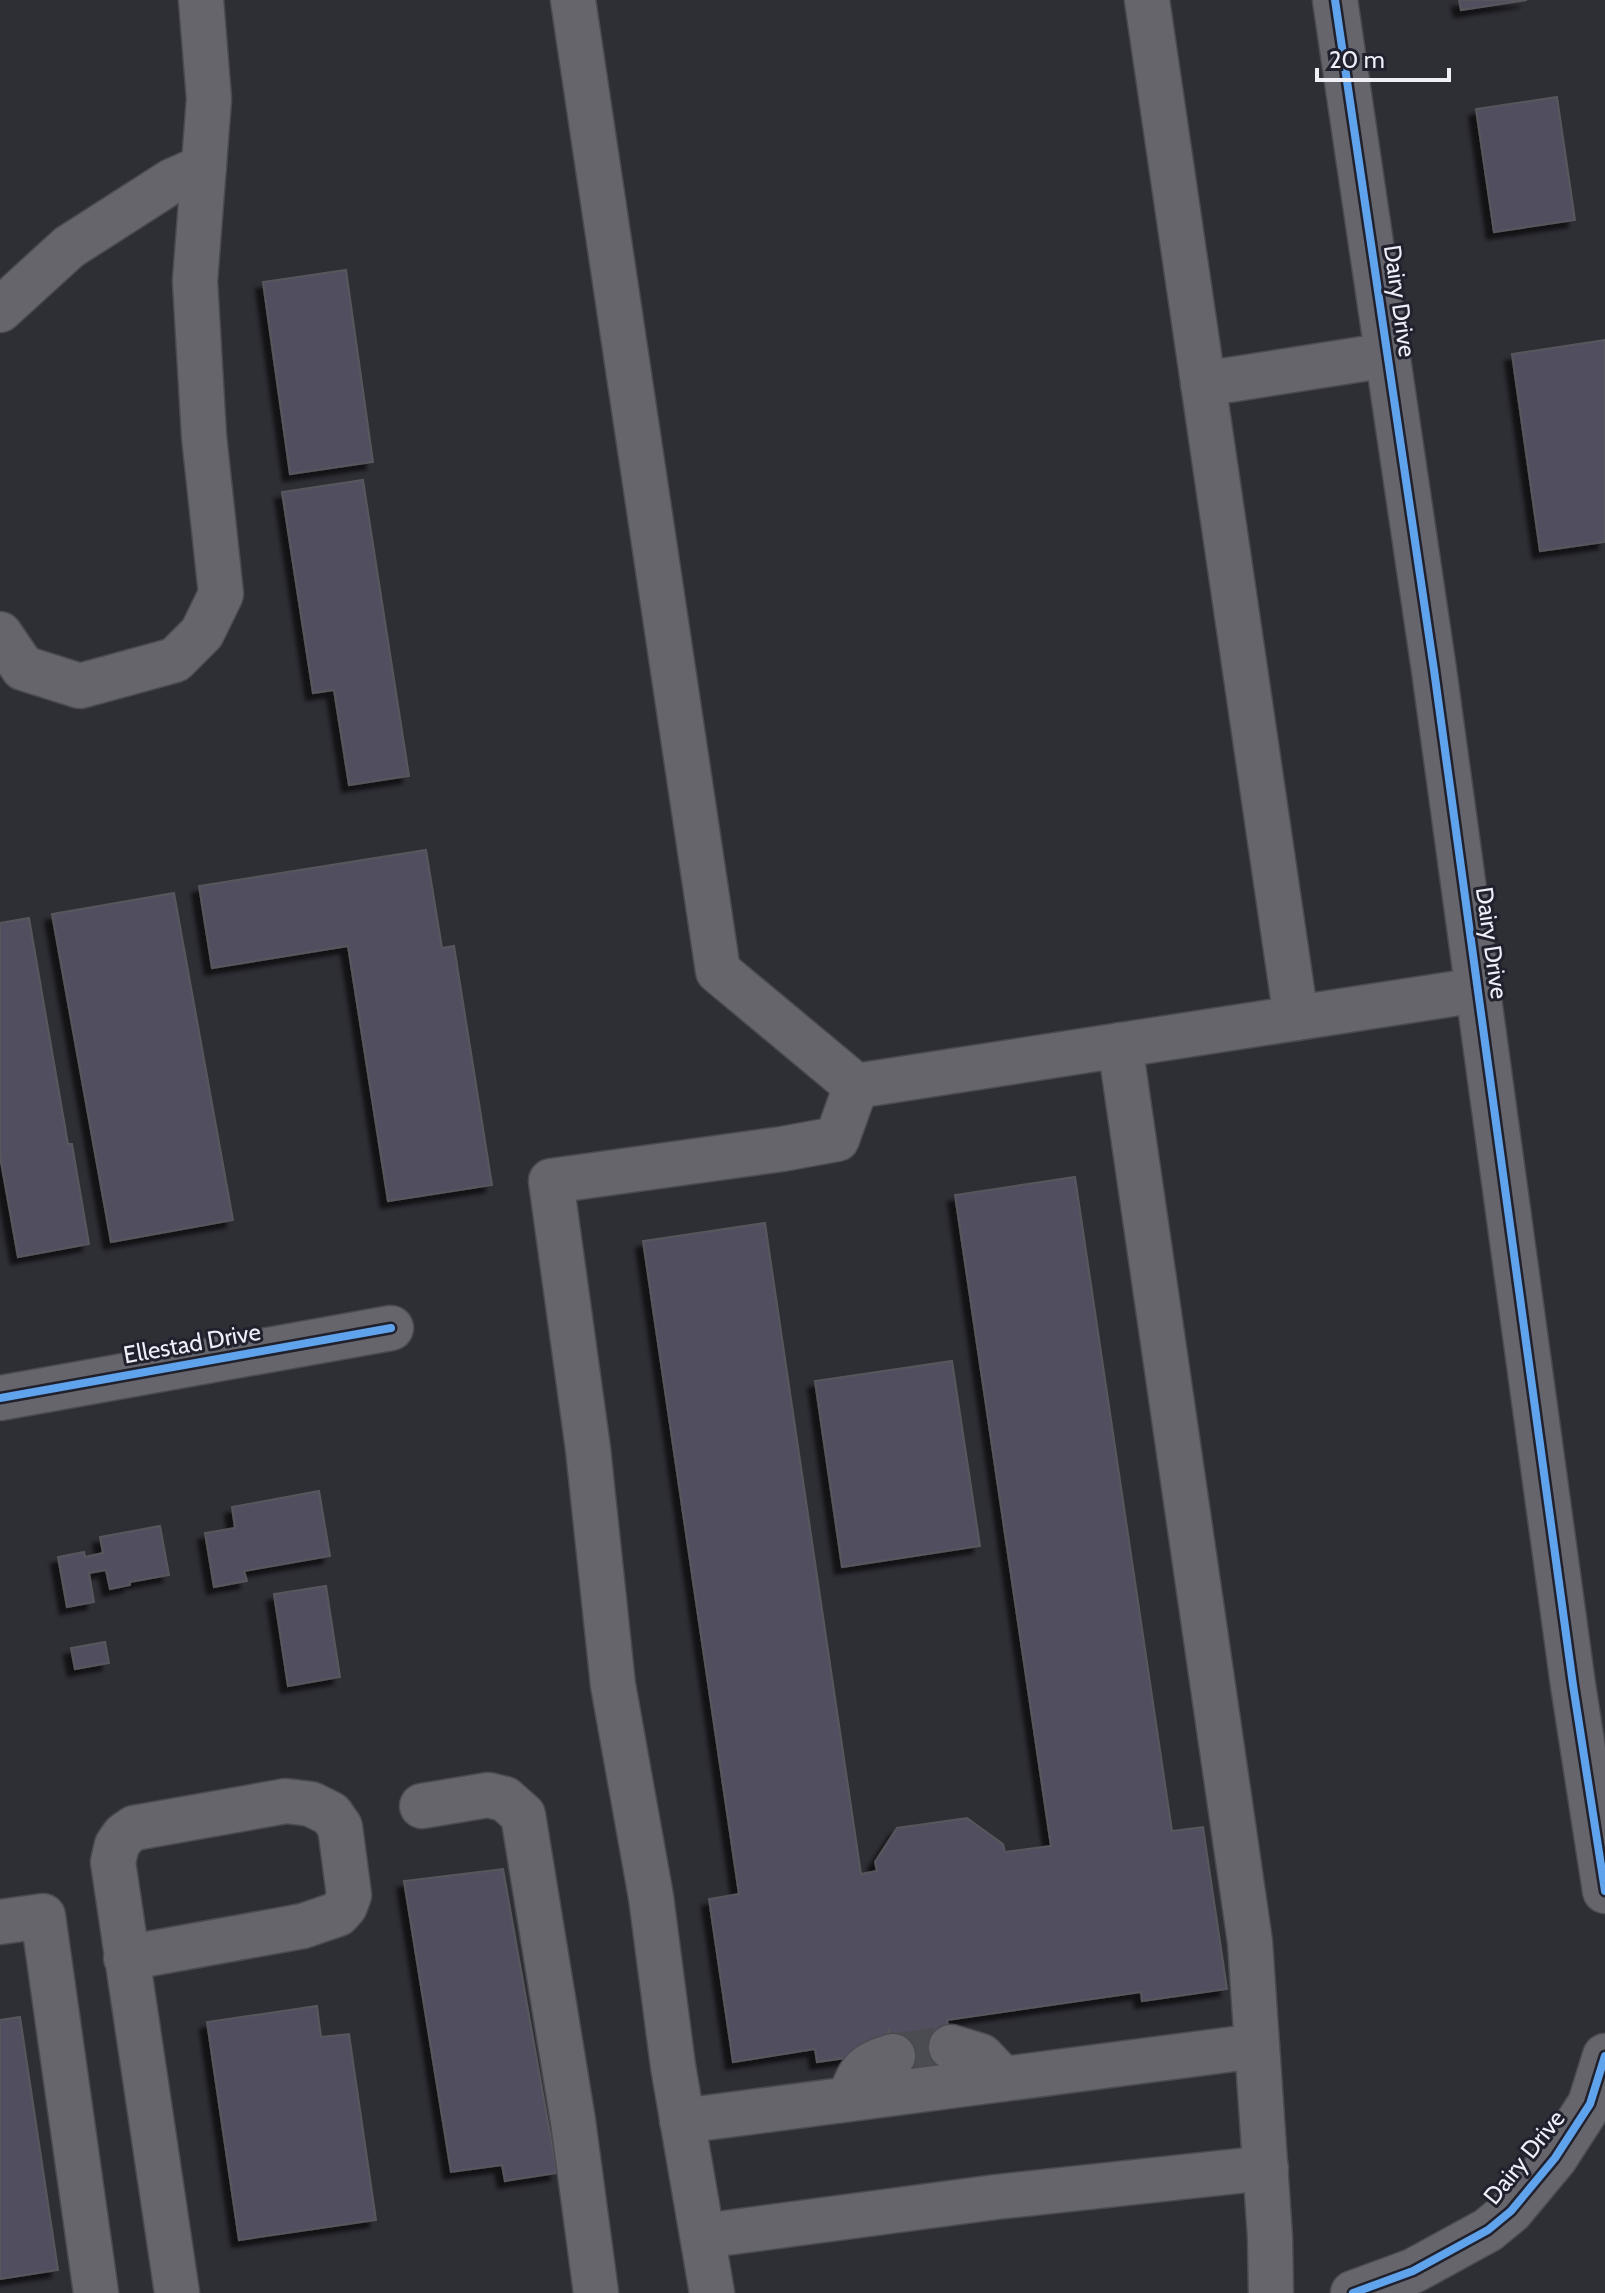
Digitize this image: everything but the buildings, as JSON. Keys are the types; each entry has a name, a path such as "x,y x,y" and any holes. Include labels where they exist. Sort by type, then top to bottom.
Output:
{"street":[{"path":"0,634 23,668 80,686 175,660 202,633 221,594 204,436 195,281 209,99 201,0"},
{"path":"573,0 718,971 856,1086 1478,990"},
{"path":"1147,0 1296,1018"},
{"name":"Dairy Drive","path":"1335,0 1478,990 1573,1685 1605,1891"},
{"path":"0,310 69,247 172,181 204,167"},
{"path":"1203,384 1388,355"},
{"path":"1120,1045 1250,1942 1266,2168 1271,2293"},
{"path":"712,2293 673,2066 651,1897 613,1685 588,1449 551,1181 837,1139 856,1086"},
{"name":"Ellestad Drive","path":"0,1398 391,1328"},
{"path":"422,1806 488,1795 505,1799 523,1815 573,2121 596,2293"},
{"path":"126,1958 303,1926 338,1914 349,1895 340,1827 331,1814 311,1804 286,1801 134,1828 117,1845 113,1862 126,1958 177,2293"},
{"path":"0,1922 43,1916 96,2293"},
{"path":"682,2121 1257,2046"},
{"path":"951,2047 981,2056 1003,2079"},
{"path":"850,2099 856,2078 872,2062 893,2056"},
{"name":"Dairy Drive","path":"1353,2293 1413,2271 1488,2230 1511,2211 1555,2158 1590,2104 1605,2056"},
{"path":"703,2236 996,2197 1266,2168"}],"tunnel":[{"path":"893,2056 951,2047"}],"cycle path":[{"path":"1335,0 1434,670 1573,1685 1605,1891"},
{"path":"0,1398 391,1328"},
{"path":"1353,2293 1413,2271 1488,2230 1511,2211 1555,2158 1590,2104 1605,2056"}]}
